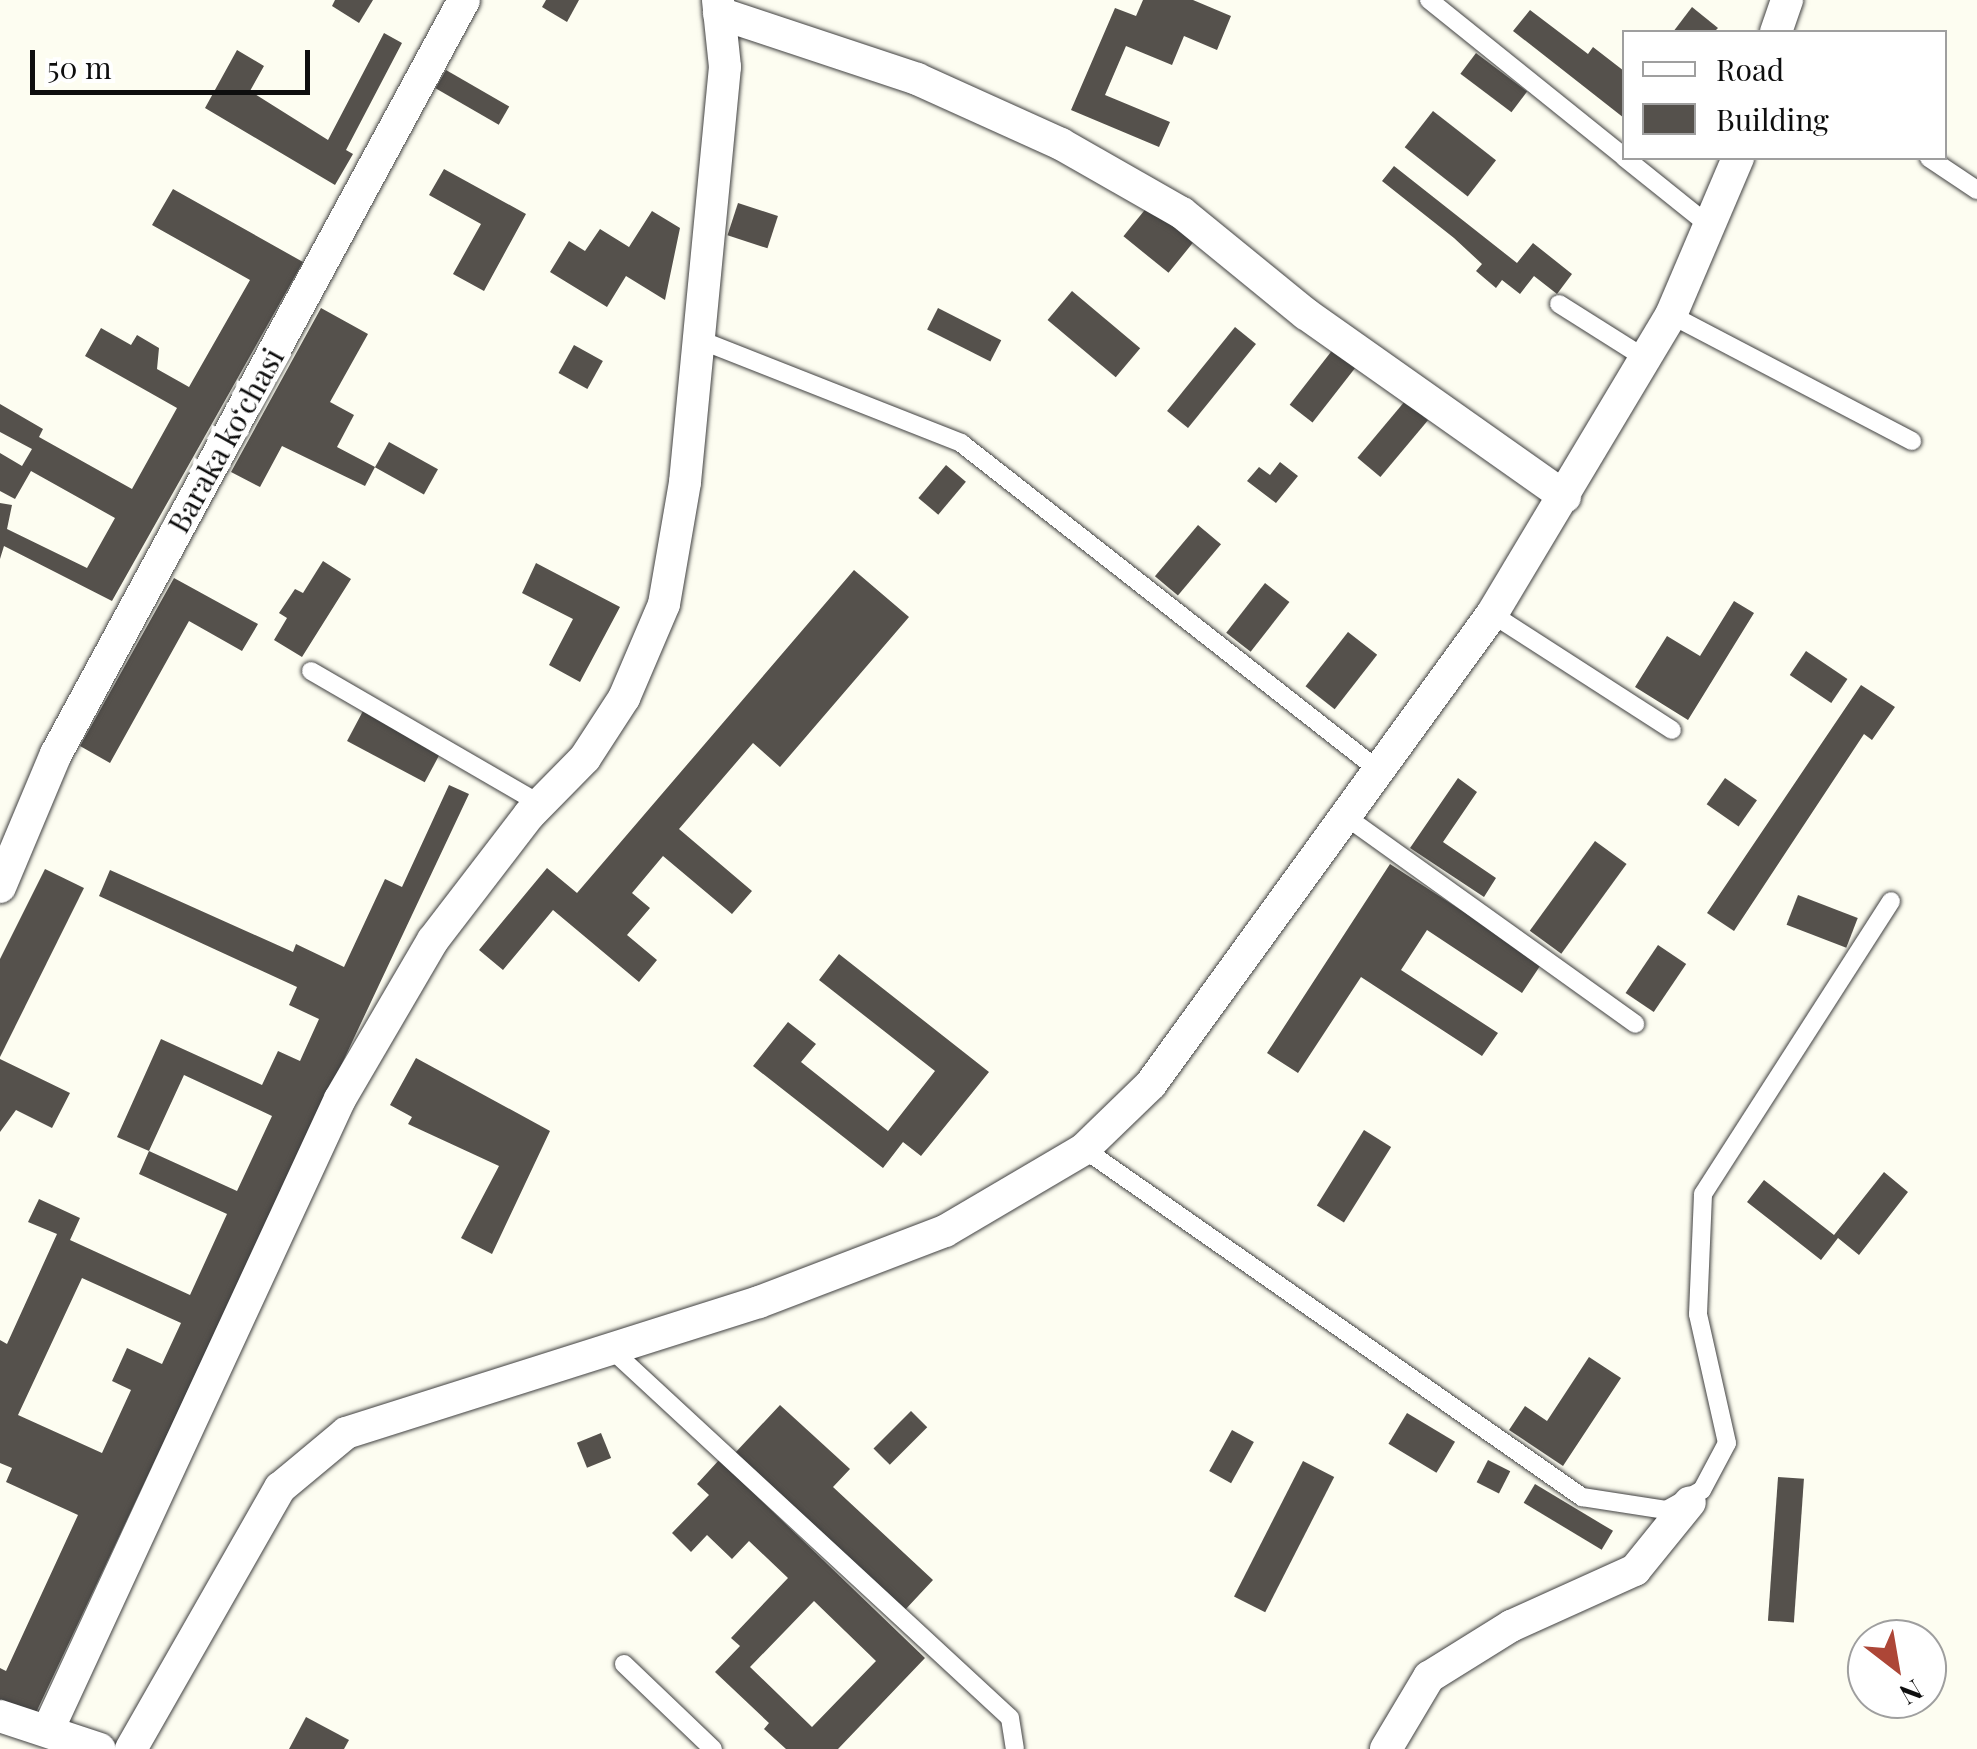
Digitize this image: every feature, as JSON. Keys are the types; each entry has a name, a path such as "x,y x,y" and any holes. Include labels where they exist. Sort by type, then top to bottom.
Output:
{"street":[{"name":"Baraka koʻchasi","path":"0,887 56,754 464,0"},
{"path":"1777,30 1787,0"},
{"path":"48,1730 340,1099 432,940 540,804 585,758 624,698 664,604 686,482 695,338 725,67 719,7 917,79 1061,144 1182,214 1306,314 1565,497"},
{"path":"131,1749 280,1488 346,1432 760,1302 945,1231 1084,1149 1150,1084 1220,996 1377,769 1492,614 1671,315 1737,160"},
{"path":"1386,1749 1428,1677 1511,1626 1635,1570 1690,1502"},
{"path":"0,1716 100,1749"}],"lane":[{"path":"1429,0 1622,156"},
{"path":"1627,160 1711,227"},
{"path":"1932,160 1977,190"},
{"path":"1559,304 1643,356"},
{"path":"1671,315 1912,441"},
{"path":"695,338 961,443 1377,769"},
{"path":"1492,614 1672,730"},
{"path":"310,672 540,804"},
{"path":"1344,816 1635,1024"},
{"path":"1084,1149 1582,1497 1634,1509 1666,1510 1690,1502 1722,1462 1727,1443 1698,1314 1703,1194 1890,901"},
{"path":"611,1349 1010,1718 1015,1749"},
{"path":"624,1664 713,1749"}],"building":[{"path":"335,0 373,0 359,23 332,6"},
{"path":"546,0 579,0 567,22 542,7"},
{"path":"1143,0 1193,0 1231,16 1217,50 1184,36 1172,65 1126,46 1105,95 1170,122 1159,147 1071,110 1115,8 1136,16"},
{"path":"1692,7 1718,28 1716,30 1675,30"},
{"path":"1530,10 1588,54 1593,47 1622,69 1622,116 1513,31"},
{"path":"384,33 402,43 346,150 353,154 335,185 205,108 237,50 264,66 250,91 328,140"},
{"path":"1476,53 1527,92 1511,112 1460,74"},
{"path":"446,70 509,106 499,125 436,88"},
{"path":"1433,111 1496,160 1468,197 1405,147"},
{"path":"1394,166 1517,263 1533,243 1572,274 1557,294 1534,276 1520,294 1502,280 1496,288 1476,271 1482,264 1382,181"},
{"path":"444,169 526,214 484,291 453,274 481,224 429,195"},
{"path":"173,189 303,262 112,601 4,546 0,559 0,503 12,505 7,529 87,568 115,518 31,471 15,499 0,491 0,453 22,466 32,449 0,432 0,404 43,429 39,437 132,489 177,408 85,356 101,328 131,345 137,335 159,348 157,369 189,387 250,280 152,225"},
{"path":"738,203 778,216 767,248 727,235"},
{"path":"1148,206 1193,243 1169,273 1123,236"},
{"path":"652,211 680,228 665,300 626,276 607,307 550,272 569,241 585,251 600,229 629,247"},
{"path":"1072,291 1140,348 1116,377 1048,320"},
{"path":"321,308 368,334 330,402 354,415 337,447 375,467 365,486 282,446 260,487 231,472"},
{"path":"938,308 1001,340 990,362 927,329"},
{"path":"1235,327 1256,344 1188,428 1167,411"},
{"path":"574,345 603,361 587,389 558,373"},
{"path":"1334,348 1357,366 1313,423 1290,405"},
{"path":"1405,401 1428,420 1380,477 1357,458"},
{"path":"389,442 438,469 424,495 375,467"},
{"path":"1280,462 1298,476 1276,503 1247,481 1259,467 1270,475"},
{"path":"946,465 966,482 938,515 918,498"},
{"path":"1198,525 1221,544 1178,596 1155,576"},
{"path":"323,561 351,579 302,657 274,640 287,618 279,613 295,589 303,593"},
{"path":"536,563 620,607 580,682 549,665 573,619 522,593"},
{"path":"854,570 909,617 780,767 753,743 679,829 752,891 732,914 663,856 632,893 650,908 627,935 657,960 639,982 553,910 503,970 479,950 547,868 577,893"},
{"path":"174,578 258,624 242,651 189,621 110,763 80,746"},
{"path":"1265,583 1289,602 1251,652 1226,633"},
{"path":"1734,601 1754,613 1688,720 1635,687 1667,636 1700,656"},
{"path":"1348,632 1377,655 1335,709 1306,686"},
{"path":"1806,651 1847,679 1831,703 1790,675"},
{"path":"1861,685 1895,707 1872,740 1864,734 1734,931 1707,913"},
{"path":"363,711 441,752 425,782 347,741"},
{"path":"1458,778 1477,792 1443,842 1496,878 1484,897 1410,848"},
{"path":"1725,778 1757,800 1739,827 1707,804"},
{"path":"449,785 469,794 33,1719 0,1704 0,1668 6,1671 78,1515 6,1482 12,1468 0,1463 0,1340 7,1344 57,1234 28,1222 39,1199 80,1218 70,1240 190,1295 227,1214 139,1174 149,1151 117,1137 161,1039 262,1085 278,1051 300,1061 319,1019 289,1005 297,987 99,896 110,870 293,952 296,944 344,967 385,879 402,887","holes":["184,1075 272,1116 237,1191 149,1151","82,1278 181,1323 162,1364 127,1348 112,1381 131,1390 102,1453 18,1415"]},
{"path":"1595,841 1627,864 1561,954 1530,931"},
{"path":"1390,864 1542,963 1522,993 1427,930 1401,970 1498,1033 1482,1056 1361,977 1298,1073 1267,1053"},
{"path":"45,869 84,888 0,1057 0,959"},
{"path":"1798,895 1858,918 1846,948 1787,925"},
{"path":"1658,945 1686,964 1654,1012 1626,993"},
{"path":"839,954 989,1072 921,1156 903,1142 883,1168 753,1066 788,1022 816,1044 801,1062 888,1131 935,1071 819,980"},
{"path":"416,1058 550,1131 492,1254 461,1238 499,1166 408,1124 412,1117 390,1105"},
{"path":"0,1059 70,1093 52,1128 16,1110 0,1132"},
{"path":"1364,1130 1391,1147 1344,1222 1317,1205"},
{"path":"1884,1172 1908,1192 1859,1255 1838,1238 1821,1260 1747,1202 1764,1180 1834,1235"},
{"path":"1589,1357 1621,1378 1563,1466 1509,1430 1525,1406 1547,1421"},
{"path":"780,1405 850,1469 833,1487 933,1580 904,1611 734,1454"},
{"path":"911,1411 927,1427 890,1465 874,1448"},
{"path":"1407,1413 1455,1442 1436,1473 1388,1444"},
{"path":"1232,1430 1254,1442 1231,1483 1209,1471"},
{"path":"601,1433 611,1458 587,1468 577,1443"},
{"path":"719,1460 925,1658 838,1749 786,1749 764,1729 769,1723 715,1672 740,1646 731,1638 788,1578 749,1541 732,1559 707,1535 691,1552 672,1533 709,1495 697,1484","holes":["814,1601 876,1661 812,1727 750,1667"]},
{"path":"1488,1460 1510,1471 1499,1494 1477,1482"},
{"path":"1303,1461 1334,1477 1265,1612 1234,1596"},
{"path":"1778,1477 1804,1479 1794,1622 1768,1621"},
{"path":"1535,1484 1613,1531 1602,1550 1524,1503"},
{"path":"306,1717 349,1740 344,1749 289,1749"}]}
